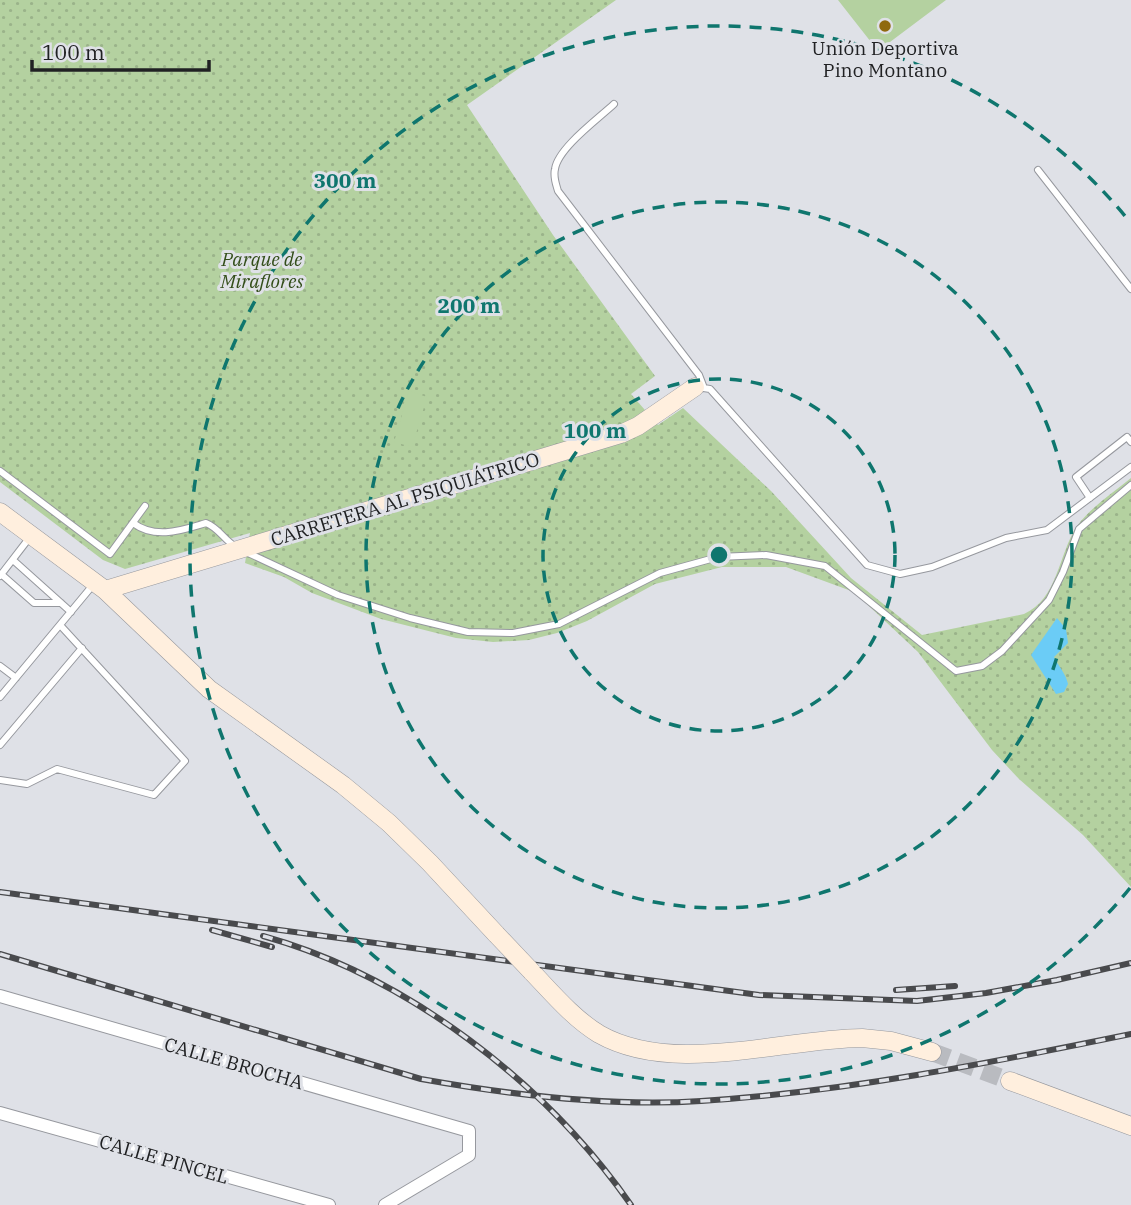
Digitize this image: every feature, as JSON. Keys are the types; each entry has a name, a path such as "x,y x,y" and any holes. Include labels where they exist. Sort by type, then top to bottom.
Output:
{"street":[{"name":"CARRETERA AL PSIQUIÁTRICO","path":"100,586 241,549 621,433 638,426 699,387"},
{"path":"0,512 100,586 209,690 343,785 389,823 532,972 596,1032 635,1049 687,1054 862,1038 891,1041 932,1052"},
{"name":"CALLE BROCHA","path":"0,996 469,1130 469,1155 385,1205"},
{"path":"1010,1081 1131,1126"},
{"name":"CALLE PINCEL","path":"0,1113 329,1205"}],"lane":[{"path":"614,104 568,146 558,159 554,178 558,191 699,375 699,387 710,389 867,565 900,574 932,566 1006,538 1047,530 1131,467"},
{"path":"1038,170 1131,289"},
{"path":"1090,498 1076,477 1128,437 1131,442"},
{"path":"0,471 110,554 145,506"},
{"path":"133,523 139,528 170,534 206,523 219,530 229,543 338,595 410,618 468,632 513,633 559,624 660,573 718,557 766,555 825,566 956,671 982,666 1002,651 1049,600 1063,572 1079,528 1131,485"},
{"path":"31,536 1,575 34,603 61,603"},
{"path":"13,560 71,612"},
{"path":"0,697 71,612 100,586"},
{"path":"0,779 27,784 57,769 154,795 185,761 60,625"},
{"path":"0,745 82,648"},
{"path":"0,666 16,678"}],"green space":[{"name":"Parque de Miraflores","path":"0,0 616,0 467,105 553,235 655,376 631,394 658,425 683,408 771,491 851,578 922,635 1024,614 1035,607 1051,587 1077,526 1095,506 1131,478 1131,887 1083,835 1019,779 992,750 918,652 854,592 786,567 722,567 655,584 587,621 529,640 493,642 456,638 381,619 312,593 284,577 245,563 250,533 125,569 103,560 0,482"},
{"name":"Unión Deportiva Pino Montano","path":"838,0 946,0 878,51"},
{"path":"409,391 427,397 412,447 394,442"}],"water":[{"path":"1057,618 1066,629 1068,643 1054,657 1068,684 1064,692 1056,694 1031,655"}],"tunnel":[{"path":"932,1052 1010,1081"}],"railway":[{"path":"0,892 759,995 917,1001 986,993 1131,963"},
{"path":"212,930 272,947"},
{"path":"263,936 317,954 369,978 420,1007 469,1040 515,1077 558,1117 597,1160 631,1205"},
{"path":"0,954 421,1079 525,1095 596,1101 701,1101 809,1091 971,1066 1131,1034"},
{"path":"896,990 955,986"}],"place":[{"name":"Unión Deportiva Pino Montano","path":"885,26"}]}
